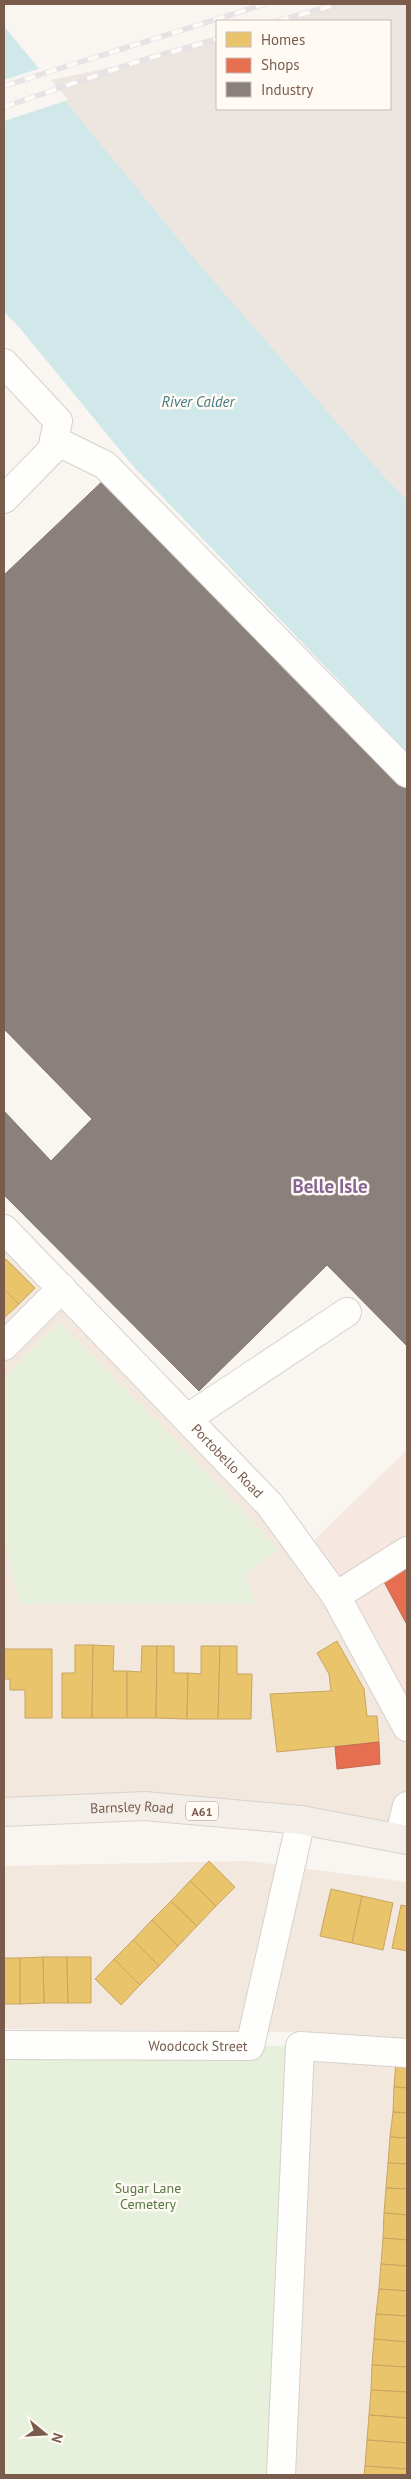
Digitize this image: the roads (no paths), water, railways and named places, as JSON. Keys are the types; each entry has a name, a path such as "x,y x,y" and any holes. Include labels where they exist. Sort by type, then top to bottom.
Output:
{"main road":[{"name":"Barnsley Road","path":"4,1812 145,1806 301,1820 403,1839"}],"street":[{"path":"4,363 58,421 52,450 4,499"},
{"path":"54,440 104,465 407,773"},
{"name":"Portobello Road","path":"4,1228 270,1505 336,1596 407,1727"},
{"path":"4,1346 62,1288"},
{"path":"188,1418 347,1312"},
{"path":"336,1596 407,1551"},
{"path":"403,1839 407,1806"},
{"name":"Woodcock Street","path":"4,2045 250,2046 301,1820"},
{"path":"280,2475 300,2046 407,2053"}],"water":[{"name":"River Calder","path":"4,26 197,262 386,479 407,500 407,752 133,466 19,327 4,312"}],"railway":[{"path":"4,86 265,4"},
{"path":"282,20 338,4"},
{"path":"4,107 136,62 216,39"}],"district":[{"name":"Belle Isle","path":"330,1186"}],"park label":[{"name":"Sugar Lane Cemetery","path":"148,2196"}]}
